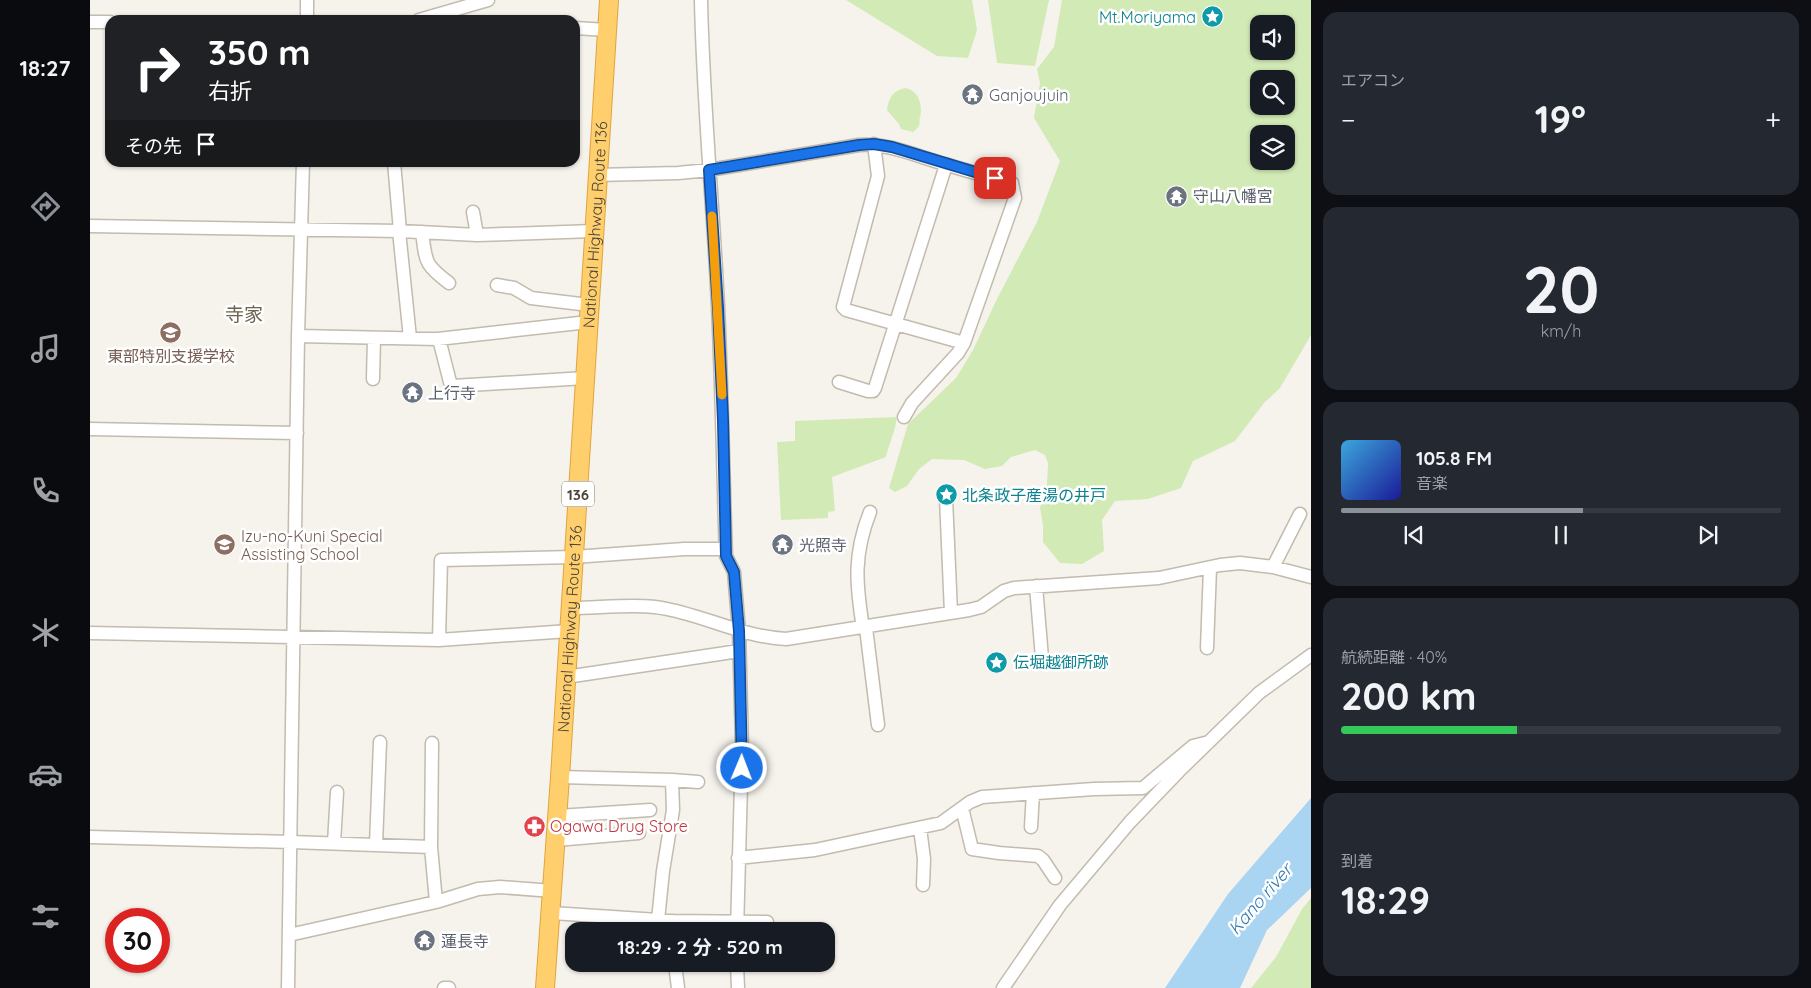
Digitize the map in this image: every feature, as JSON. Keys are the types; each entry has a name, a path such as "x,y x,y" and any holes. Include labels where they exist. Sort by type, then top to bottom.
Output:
{"highway":[{"name":"National Highway Route 136","path":"545,988 552,913 609,0"}],"street":[{"path":"306,15 307,0"},
{"path":"436,15 488,0"},
{"path":"701,0 702,53 718,307 725,548 726,556 734,572 739,631 742,748 736,922"},
{"path":"90,22 105,22"},
{"path":"580,28 607,30"},
{"path":"874,144 878,176 842,307 964,344"},
{"path":"597,174 678,173 709,170 874,144 892,147 946,165 1012,183 1015,198 964,344 912,403 904,417"},
{"path":"839,382 868,391 873,391 875,388 946,165"},
{"path":"288,988 298,336 303,167"},
{"path":"394,167 410,338"},
{"path":"473,212 477,235"},
{"path":"90,226 399,231 477,235 594,231"},
{"path":"422,232 426,260 432,270 449,283"},
{"path":"497,285 514,288 527,297 588,314"},
{"path":"298,336 439,339 588,314"},
{"path":"373,378 374,338"},
{"path":"439,339 450,382 454,386 585,378"},
{"path":"90,429 297,434"},
{"path":"946,498 951,614"},
{"path":"870,512 860,549 857,587 878,725"},
{"path":"1273,566 1300,514"},
{"path":"439,640 441,560 574,557 725,548"},
{"path":"571,608 647,607 667,609 765,638 786,639 951,614 981,607 1004,591 1014,588 1159,578 1240,563 1273,566 1311,577"},
{"path":"1207,648 1210,568"},
{"path":"1036,586 1042,658"},
{"path":"90,633 439,640 569,631"},
{"path":"566,677 739,651"},
{"path":"1003,988 1060,905 1097,860 1172,777 1259,693 1311,655"},
{"path":"376,845 380,742"},
{"path":"738,858 815,850 941,823 982,797 1094,789 1143,788 1193,746 1209,742"},
{"path":"432,743 431,847 436,902"},
{"path":"560,777 698,782"},
{"path":"658,920 663,871 673,810 672,780"},
{"path":"334,843 337,792"},
{"path":"1031,827 1033,793"},
{"path":"962,808 972,849 1038,856 1043,860 1055,878"},
{"path":"558,816 650,810"},
{"path":"920,828 924,859 923,885"},
{"path":"556,840 639,833"},
{"path":"90,837 431,847"},
{"path":"289,935 436,902 478,890 500,887 553,891"},
{"path":"552,913 658,920 663,922"},
{"path":"676,972 678,988"},
{"path":"737,972 738,988"},
{"path":"444,988 449,988"}],"green space":[{"path":"846,0 972,0 977,30 968,58 937,56"},
{"path":"988,0 1049,0 1035,66 997,63"},
{"path":"1062,0 1311,0 1311,335 1280,388 1264,403 1235,441 1193,461 1181,488 1148,499 1115,501 1102,520 1104,551 1082,564 1060,563 1043,542 1040,508 1047,485 1048,463 1045,455 1035,450 1011,457 1002,466 985,469 964,460 932,459 919,469 907,486 895,492 889,488 908,424 956,378 973,350 1037,222 1060,161 1034,118 1040,83 1037,69 1054,47"},
{"path":"905,88 910,89 917,95 920,104 919,125 913,132 901,129 887,110 892,95"},
{"path":"896,417 886,457 832,477 835,511 828,512 828,518 781,520 777,442 795,441 795,421"},
{"path":"1311,898 1311,988 1251,988 1276,957 1302,909"}],"water":[{"name":"Kano river","path":"1311,798 1311,888 1267,930 1240,988 1165,988 1228,894"}],"slow traffic":[{"path":"712,216 722,395"}],"place":[{"name":"Mt.Moriyama","path":"1212,17"},
{"name":"Ganjoujuin","path":"973,95"},
{"name":"守山八幡宮","path":"1177,196"},
{"name":"東部特別支援学校","path":"171,332"},
{"name":"上行寺","path":"412,393"},
{"name":"北条政子産湯の井戸","path":"946,495"},
{"name":"Izu-no-Kuni Special Assisting School","path":"225,545"},
{"name":"光照寺","path":"783,545"},
{"name":"伝堀越御所跡","path":"997,662"},
{"name":"Ogawa Drug Store","path":"534,826"},
{"name":"蓮長寺","path":"425,941"}],"district":[{"name":"寺家","path":"244,314"}],"route":[{"path":"742,768 739,631 734,572 726,556 723,420 709,170 874,144 892,147 946,165 995,178"}]}
